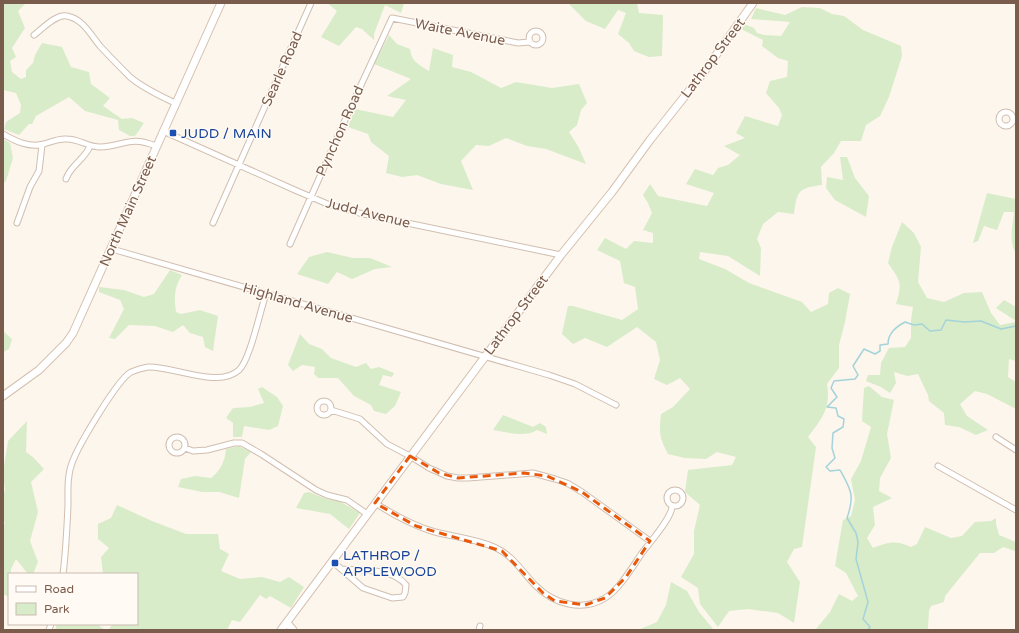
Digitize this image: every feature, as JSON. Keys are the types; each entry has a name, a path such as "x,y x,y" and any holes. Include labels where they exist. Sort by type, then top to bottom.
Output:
{"street":[{"name":"North Main Street","path":"3,396 39,370 66,343 81,317 175,103 202,48 221,3"},
{"name":"Searle Road","path":"213,223 311,3"},
{"name":"Lathrop Street","path":"281,630 561,254 612,192 650,140 704,72 753,3"},
{"path":"34,35 56,17 66,15 78,20 131,78 151,91 175,103"},
{"name":"Waite Avenue","path":"392,18 518,43 529,42"},
{"name":"Pynchon Road","path":"290,244 349,110 392,18"},
{"name":"Judd Avenue","path":"163,131 339,208 561,254"},
{"path":"3,134 24,143 42,145 66,138 90,146 108,146 135,140 156,146"},
{"path":"17,223 31,186 39,171 42,145"},
{"path":"66,179 69,172 85,155 90,146"},
{"name":"Highland Avenue","path":"112,249 485,356 563,380 575,384 616,405"},
{"path":"63,573 66,551 68,484 72,463 89,430 118,385 124,377 130,373 148,367 207,377 222,378 238,372 244,365 248,354 266,294"},
{"path":"332,410 364,421 386,444 439,473 458,478 508,476 533,473 567,483 582,492 650,541"},
{"path":"996,437 1016,450"},
{"path":"185,448 193,451 207,450 234,443 242,443 316,490 327,495 347,500 367,514"},
{"path":"938,466 1016,510"},
{"path":"375,503 416,526 486,544 502,551 511,557 543,593 555,600 567,604 585,605 605,598 626,577 650,541 670,517 672,506"},
{"path":"332,561 341,569 363,588 392,598 401,598 405,593 406,586 399,578 372,570 341,569"},
{"path":"287,623 293,630"}],"highlighted area":[{"path":"410,456 439,473 458,478 524,473 547,476 582,492 650,541 626,577 605,598 585,605 555,601 543,593 502,551 416,526 375,503"}],"green space":[{"path":"3,3 26,3 18,11 25,28 12,48 16,57 10,61 12,72 21,79 26,77 26,70 33,63 35,55 42,43 62,47 71,67 89,72 91,84 110,98 103,106 122,119 132,118 144,123 135,136 130,136 119,130 118,120 85,111 69,97 36,116 32,124 29,124 19,135 4,129 6,122 20,113 21,105 16,93 3,90"},
{"path":"327,3 404,3 401,13 385,5 374,34 374,40 362,29 356,27 339,46 321,37 337,11"},
{"path":"568,3 637,3 639,13 663,15 662,56 649,57 634,51 629,43 618,34 626,13 618,10 605,29 586,21"},
{"path":"802,7 820,8 832,14 844,16 863,30 901,46 902,56 889,97 880,116 866,125 861,141 841,141 834,153 821,167 822,185 803,189 800,192 796,200 794,214 778,212 763,224 757,239 761,248 760,276 728,256 700,252 699,259 725,269 749,283 802,302 811,312 828,304 829,293 838,288 850,294 839,345 839,368 827,384 828,400 824,413 808,437 816,447 802,547 794,549 787,562 800,582 794,623 778,613 748,609 729,611 718,627 700,604 698,588 681,577 694,554 694,531 700,505 685,492 688,470 732,465 736,457 717,452 706,459 685,458 668,454 660,435 661,414 673,407 690,389 680,378 667,385 654,379 660,360 656,342 637,327 607,347 585,338 573,344 562,334 568,306 573,306 622,320 638,309 635,287 624,283 620,261 597,250 605,238 626,249 634,241 653,243 653,233 643,230 652,213 643,195 650,184 658,196 707,206 714,193 686,184 695,169 713,175 718,168 728,165 740,155 724,146 745,138 736,133 745,116 778,126 782,115 779,108 766,93 770,81 787,77 788,61 778,58 762,46 763,40 741,29 744,24 754,28 757,33 781,36 790,22 751,19 756,8 785,15"},
{"path":"389,35 397,44 410,49 414,60 429,71 433,48 453,55 452,67 471,72 501,88 516,82 552,88 579,84 587,103 581,110 577,125 569,132 579,148 586,164 546,149 527,146 506,138 489,146 476,145 461,161 473,190 441,184 417,175 402,177 386,173 389,156 371,142 368,134 348,127 355,109 393,117 406,100 387,96 411,79 374,64"},
{"path":"3,139 10,143 13,158 6,181 3,184"},
{"path":"840,157 847,157 855,178 869,196 866,217 835,200 826,188 827,177 843,180"},
{"path":"987,193 1016,199 1016,253 1012,244 1014,212 1004,212 997,230 984,226 978,241 973,243"},
{"path":"902,222 914,233 921,247 918,282 927,298 944,302 964,293 982,292 991,313 1000,325 1016,322 1016,361 1009,359 1008,377 1016,382 1016,409 987,394 975,391 960,404 967,416 988,430 976,435 959,427 945,425 944,413 929,401 928,395 918,374 907,376 894,372 896,383 890,393 881,387 866,381 868,375 880,375 881,363 889,348 905,347 911,338 913,307 896,304 900,286 898,278 888,263 892,247"},
{"path":"327,252 353,258 370,258 392,267 375,269 352,279 337,272 328,284 297,274 309,257"},
{"path":"170,270 182,275 177,284 175,293 176,312 181,314 200,310 218,316 213,351 205,347 203,337 190,333 183,325 173,332 155,326 129,325 115,339 109,338 124,309 120,300 99,292 99,287 124,290 144,297 154,294"},
{"path":"1004,300 1016,307 1016,321 996,308"},
{"path":"3,331 12,339 9,349 3,352"},
{"path":"300,334 309,344 322,349 331,358 356,367 366,363 371,369 379,367 394,373 392,377 383,375 379,385 401,392 395,406 386,414 374,411 371,405 354,396 338,378 318,378 314,374 315,367 302,365 293,371 288,365"},
{"path":"869,386 882,397 894,400 887,434 891,458 880,478 879,491 892,498 873,507 875,525 867,538 873,548 883,544 892,543 901,543 911,547 917,544 925,527 951,538 962,536 975,522 991,521 996,518 999,535 1016,542 1016,554 1015,551 1003,547 994,553 980,553 945,596 944,602 931,606 927,630 816,629 830,612 839,594 852,601 858,596 846,573 835,566 843,520 851,516 855,500 851,479 861,461 871,427 862,421 864,388"},
{"path":"262,387 277,397 283,406 278,426 269,430 244,426 242,437 233,437 233,423 226,418 233,408 250,407 264,403 258,389"},
{"path":"503,415 533,427 540,423 546,427 547,434 537,430 527,434 521,434 493,430"},
{"path":"27,421 26,452 44,469 31,482 38,512 30,541 38,562 33,573 27,573 16,559 11,569 11,573 8,573 8,596 3,594 3,528 5,523 3,518 3,496 5,490 3,473 8,441"},
{"path":"239,446 251,452 245,459 239,498 219,492 202,492 178,487 181,479 195,476 211,478 222,465 226,449"},
{"path":"309,492 327,499 339,501 360,513 349,529 330,514 296,508 304,493"},
{"path":"117,505 186,534 218,534 220,549 229,554 221,571 240,579 262,577 280,582 289,577 304,587 291,608 270,596 266,599 260,595 240,622 232,620 227,630 108,630 112,625 138,625 138,573 103,573 101,557 109,548 98,539 98,524 111,518"},
{"path":"671,582 687,591 699,612 714,630 638,630 657,622 666,605"},
{"path":"57,625 98,625 105,630 55,630"}],"waterway":[{"path":"868,630 870,627 863,619 868,602 856,559 858,542 856,533 847,518 851,504 851,493 840,470 830,471 826,467 835,458 832,448 833,433 843,427 844,419 838,416 836,408 827,407 837,397 831,388 834,381 855,379 858,375 853,366 864,349 875,354 880,351 880,345 888,344 889,337 893,331 905,322 914,325 922,324 930,331 941,330 946,320 964,322 981,321 1001,329 1016,326"}],"place":[{"name":"JUDD / MAIN","path":"173,133"},
{"name":"LATHROP / APPLEWOOD","path":"335,563"}]}
